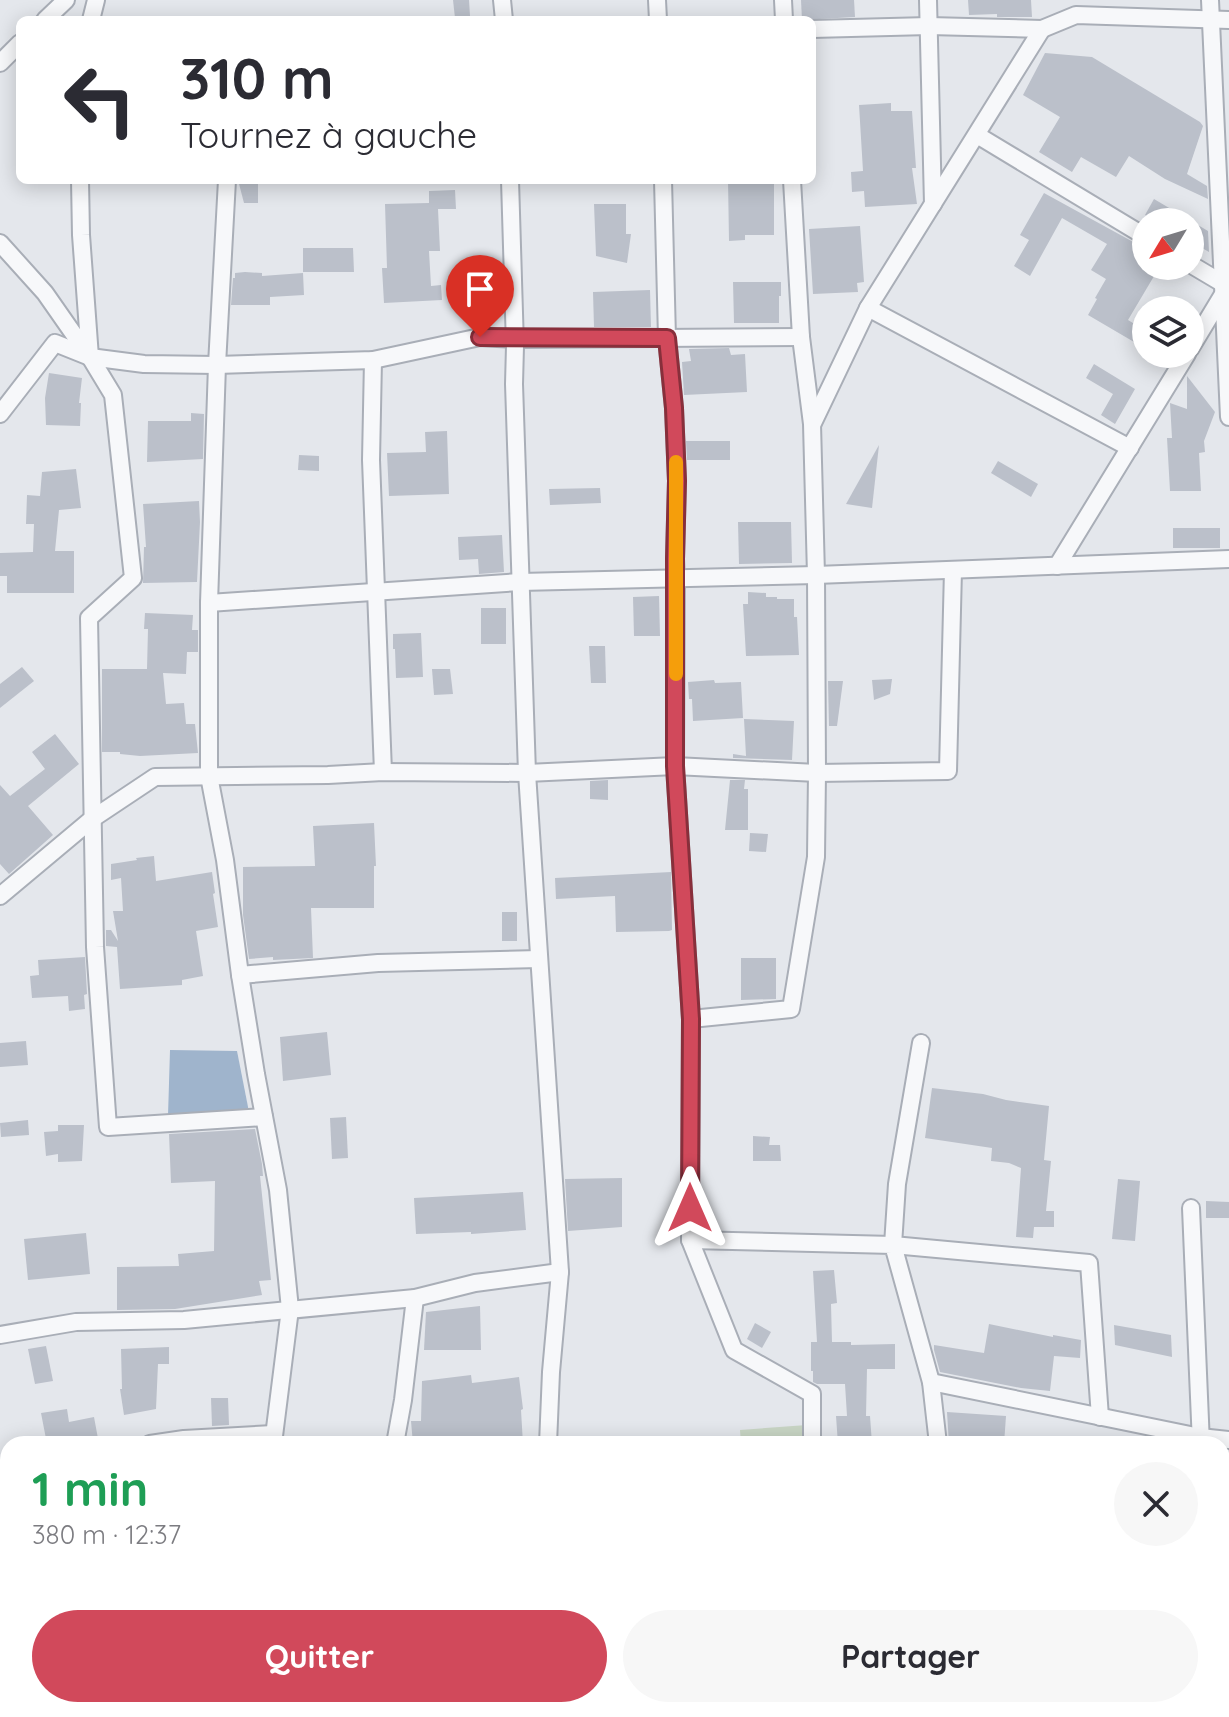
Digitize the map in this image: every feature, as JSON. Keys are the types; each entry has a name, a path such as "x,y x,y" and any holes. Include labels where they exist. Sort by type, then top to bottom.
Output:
{"street":[{"path":"49,16 66,0"},
{"path":"928,0 933,205"},
{"path":"1210,0 1222,105 1222,289 1229,417"},
{"path":"812,424 868,308 1042,29 1075,8 1229,20"},
{"path":"816,29 929,26 1042,29"},
{"path":"0,63 16,48"},
{"path":"977,135 1132,229"},
{"path":"80,184 90,357"},
{"path":"227,184 209,603 209,776 278,1190 290,1309 273,1436"},
{"path":"510,184 527,773 560,1272 548,1436"},
{"path":"663,184 667,338 677,481 675,766 691,1019 690,1240 734,1350 812,1394 812,1436"},
{"path":"691,1019 791,1009 816,857 816,575 812,424 801,337 792,184"},
{"path":"0,243 45,293 113,395 133,578 89,618 95,947 108,1127 264,1117"},
{"path":"1204,275 1222,289"},
{"path":"1204,322 1222,289"},
{"path":"868,308 1130,448"},
{"path":"0,414 55,343 90,357 144,364 217,365 373,360 480,337 801,337"},
{"path":"373,360 371,460 383,772"},
{"path":"1057,566 1178,368"},
{"path":"209,603 520,582 816,575 1229,559"},
{"path":"0,896 92,819 155,777 383,772 527,773 675,766 817,773 948,771 953,570"},
{"path":"240,975 378,963 539,959"},
{"path":"921,1043 897,1184 893,1245 931,1382 937,1436"},
{"path":"1191,1208 1201,1436"},
{"path":"690,1240 893,1245 1089,1263 1100,1417"},
{"path":"0,1335 76,1322 184,1320 415,1298 475,1283 560,1272"},
{"path":"396,1436 415,1298"},
{"path":"931,1382 1183,1436"}],"green space":[{"path":"807,1425 808,1436 740,1436 740,1430"}],"water":[{"path":"170,1050 237,1051 249,1112 168,1116"}],"building":[{"path":"453,0 469,0 470,16 455,16"},
{"path":"801,0 854,0 855,17 816,19 816,16 802,16"},
{"path":"968,0 1031,0 1032,17 969,15"},
{"path":"1045,53 1092,57 1200,122 1203,126 1187,174 1207,186 1208,199 1165,179 1129,156 1116,177 1081,157 1072,172 1039,152 1060,117 1023,95"},
{"path":"891,103 891,111 912,111 916,168 912,168 917,204 865,207 864,191 852,192 851,172 863,171 859,105"},
{"path":"239,184 258,184 258,203 244,203"},
{"path":"728,184 774,184 774,235 745,235 745,240 729,241"},
{"path":"455,190 456,209 438,209 440,251 429,251 431,286 441,285 442,300 384,303 382,268 387,268 385,204 429,203 429,191"},
{"path":"1044,193 1132,241 1132,280 1152,280 1142,296 1132,296 1132,313 1128,320 1132,322 1132,341 1088,315 1106,279 1091,270 1107,244 1062,218 1030,276 1014,266 1029,240 1020,235"},
{"path":"1154,199 1169,208 1149,208"},
{"path":"594,204 626,204 626,234 631,234 627,263 596,256"},
{"path":"860,226 864,282 857,283 858,292 813,294 809,229"},
{"path":"1204,229 1208,231 1209,252 1204,249"},
{"path":"303,248 353,248 354,272 303,272"},
{"path":"235,273 262,273 262,276 303,273 304,295 270,297 270,305 231,305"},
{"path":"733,282 781,282 779,323 734,323"},
{"path":"650,290 651,327 594,327 593,292"},
{"path":"729,348 731,355 745,354 747,392 684,395 682,362 691,361 689,349"},
{"path":"1094,364 1135,389 1115,424 1101,415 1113,394 1086,378"},
{"path":"49,373 82,378 80,426 46,425 45,398"},
{"path":"1187,376 1215,412 1204,441 1205,452 1199,453 1201,491 1170,491 1167,438 1172,438 1170,403 1187,409"},
{"path":"191,413 204,414 203,459 147,462 148,421 191,421"},
{"path":"447,431 449,494 389,496 387,453 426,452 425,432"},
{"path":"686,441 730,441 730,460 687,460"},
{"path":"879,445 872,508 846,504"},
{"path":"299,455 319,456 319,471 298,470"},
{"path":"998,461 1038,484 1031,497 991,473"},
{"path":"76,469 81,508 59,510 55,551 74,551 74,593 7,593 7,576 0,576 0,553 33,552 34,524 26,524 27,495 40,496 42,472"},
{"path":"600,488 601,503 550,505 549,489"},
{"path":"199,501 197,582 143,583 146,547 143,504"},
{"path":"738,522 791,522 792,563 739,564"},
{"path":"1173,528 1220,528 1220,548 1173,548"},
{"path":"502,535 504,572 479,574 478,559 459,560 458,537"},
{"path":"748,592 766,593 766,597 777,599 794,599 799,655 746,656 743,604 748,604"},
{"path":"659,596 660,636 634,636 633,597"},
{"path":"481,608 506,608 506,644 481,644"},
{"path":"145,613 193,615 192,630 198,630 198,652 187,652 186,674 163,673 166,704 184,703 186,724 195,724 198,753 140,756 102,752 102,669 147,669 148,629 144,629"},
{"path":"421,633 423,677 396,678 393,634"},
{"path":"589,646 605,646 606,683 591,683"},
{"path":"22,667 34,681 0,708 0,684"},
{"path":"432,669 450,669 453,694 434,695"},
{"path":"892,679 890,694 874,700 872,680"},
{"path":"714,680 715,683 741,682 743,718 693,721 688,682"},
{"path":"828,681 843,681 837,726 829,726"},
{"path":"744,719 794,721 792,760 733,758 733,754 746,756"},
{"path":"55,734 79,764 28,806 53,835 9,874 0,864 0,785 10,796 45,769 32,752"},
{"path":"608,780 608,800 590,799 590,781"},
{"path":"730,780 745,780 744,789 748,789 748,830 725,830"},
{"path":"374,823 374,908 311,908 313,958 249,959 243,915 243,867 315,866 313,826"},
{"path":"750,833 768,834 766,852 749,851"},
{"path":"154,856 156,881 212,872 218,927 196,931 203,976 182,980 182,985 120,989 117,947 106,946 106,930 111,930 118,941 113,911 123,911 121,878 111,880 111,864"},
{"path":"671,872 672,930 669,931 616,932 615,896 556,899 555,878"},
{"path":"502,912 517,912 517,941 502,941"},
{"path":"85,957 85,1009 69,1011 68,996 32,998 30,976 39,975 38,960"},
{"path":"741,958 776,958 776,999 741,1000"},
{"path":"327,1032 331,1075 283,1081 280,1037"},
{"path":"26,1041 28,1065 0,1067 0,1043"},
{"path":"932,1088 1049,1106 1044,1160 1051,1161 1046,1211 1054,1211 1054,1227 1034,1227 1033,1238 1016,1237 1021,1168 991,1161 992,1148 925,1138"},
{"path":"346,1117 348,1158 332,1159 330,1118"},
{"path":"28,1120 29,1135 1,1137 0,1123"},
{"path":"58,1125 84,1125 82,1161 58,1162 58,1154 46,1156 44,1132 58,1131"},
{"path":"255,1129 262,1164 263,1176 260,1176 271,1280 259,1281 262,1295 175,1309 117,1310 117,1267 179,1266 178,1254 214,1251 215,1181 171,1183 169,1134"},
{"path":"753,1136 770,1137 769,1145 780,1145 781,1161 753,1161"},
{"path":"622,1178 622,1227 568,1231 565,1179"},
{"path":"1118,1179 1140,1181 1135,1241 1112,1239"},
{"path":"523,1192 526,1230 416,1234 414,1198"},
{"path":"1206,1201 1229,1202 1229,1218 1206,1218"},
{"path":"86,1233 90,1274 28,1280 24,1239"},
{"path":"834,1270 837,1303 831,1304 832,1342 895,1344 895,1369 867,1369 866,1416 870,1416 871,1436 837,1436 836,1416 847,1416 845,1384 813,1382 811,1342 817,1342 813,1271"},
{"path":"480,1306 481,1350 424,1350 426,1312"},
{"path":"755,1323 771,1332 762,1348 747,1339"},
{"path":"989,1324 1081,1340 1080,1358 1054,1356 1050,1391 940,1372 934,1345 984,1353"},
{"path":"1114,1325 1171,1335 1172,1357 1115,1345"},
{"path":"46,1346 53,1381 35,1384 28,1349"},
{"path":"169,1347 169,1364 158,1364 156,1409 124,1415 120,1389 121,1349"},
{"path":"471,1375 472,1383 519,1377 523,1436 412,1436 411,1421 421,1421 422,1381"},
{"path":"211,1398 228,1398 229,1425 212,1426"},
{"path":"67,1409 69,1422 94,1417 98,1436 45,1436 41,1413"},
{"path":"947,1412 1006,1416 1005,1436 948,1436"}],"slow traffic":[{"path":"676,462 676,674"}],"route":[{"path":"480,337 667,338 677,481 675,766 691,1019 690,1208"}]}
